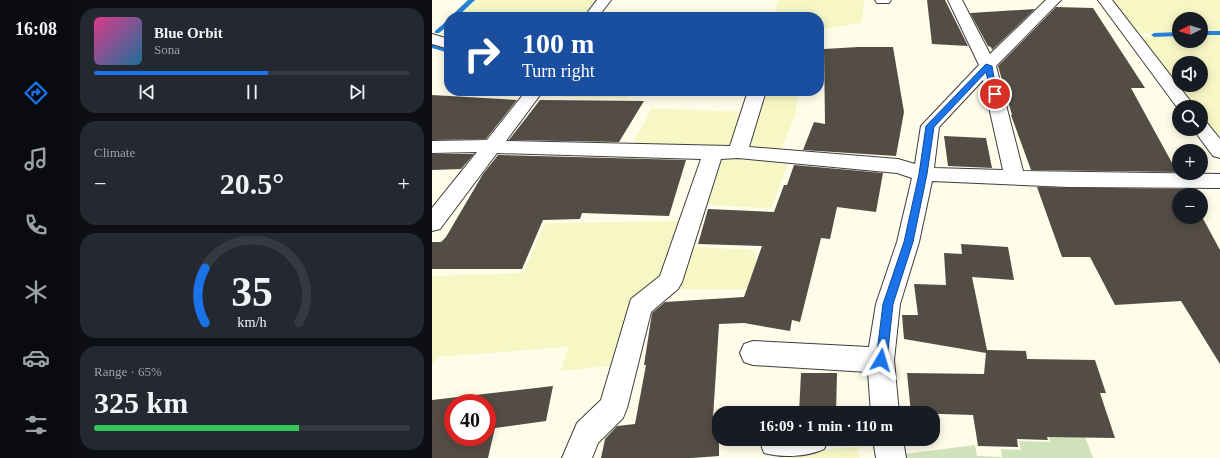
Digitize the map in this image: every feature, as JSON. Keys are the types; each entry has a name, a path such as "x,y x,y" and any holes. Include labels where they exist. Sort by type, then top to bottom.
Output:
{"street":[{"path":"595,12 604,0"},
{"path":"955,0 988,66 1014,177"},
{"path":"884,406 881,360 888,304 908,242 923,174 930,126 1054,0"},
{"path":"1104,0 1181,100"},
{"path":"432,39 444,43"},
{"path":"432,223 531,96"},
{"path":"738,152 755,96"},
{"path":"1208,136 1220,152"},
{"path":"432,147 478,146 492,148 713,154 738,152 898,166 923,174 1220,181"},
{"path":"577,458 587,433 613,408 640,306 670,282 713,154"},
{"path":"753,353 881,360"},
{"path":"889,446 891,458"}],"green space":[{"path":"475,0 599,0 590,12 462,12"},
{"path":"778,0 865,0 861,23 824,29 824,12 774,12"},
{"path":"1110,0 1220,0 1220,31 1208,31 1208,12 1172,12 1172,32 1135,34"},
{"path":"1220,34 1220,139 1208,123 1208,100 1189,100 1183,92 1208,92 1208,56 1172,56 1172,79 1138,37 1172,36 1172,48 1208,48 1208,35"},
{"path":"564,96 629,96 628,98"},
{"path":"761,96 797,96 796,113 781,150 748,149"},
{"path":"652,108 744,112 735,141 722,149 631,147"},
{"path":"726,157 790,159 771,209 703,204 717,162"},
{"path":"684,221 668,268 618,365 561,371 568,347 437,357 432,365 432,276 523,273 545,223"},
{"path":"691,247 755,250 759,289 678,289"},
{"path":"1048,433 1084,434 1093,458 906,458 905,454 975,445 977,456 1002,457 1001,449 1021,450 1019,441 1050,442"},
{"path":"858,447 860,458 786,458 786,453"}],"building":[{"path":"927,0 945,0 968,46 932,44"},
{"path":"1056,7 1093,8 1145,88 1131,88 1172,163 1172,172 1031,170 1011,115 998,66"},
{"path":"1035,9 992,50 991,47 988,46 970,13"},
{"path":"893,47 904,112 896,156 803,150 814,122 825,124 824,49"},
{"path":"432,95 517,100 486,139 432,140"},
{"path":"540,100 644,101 619,142 509,140"},
{"path":"944,136 986,138 992,168 948,166"},
{"path":"432,154 474,154 461,169 432,170"},
{"path":"498,155 686,160 669,216 582,213 580,219 543,220 522,269 432,269 432,242 441,242 446,237 483,174"},
{"path":"794,165 883,173 876,212 837,207 830,239 821,238 800,322 792,320 790,331 744,323 719,324 714,406 712,406 712,446 719,446 719,456 692,458 601,458 605,439 617,426 635,424 646,365 644,365 652,313 665,302 744,297 762,246 698,244 708,209 774,212 784,185 787,185"},
{"path":"1037,187 1172,189 1172,224 1206,224 1220,250 1220,364 1181,301 1115,305 1090,257 1062,257"},
{"path":"961,244 1008,247 1014,280 972,277 987,350 1026,351 1027,359 1095,360 1106,393 1100,393 1115,438 1047,437 1048,440 1017,439 1018,447 978,446 973,415 940,414 940,406 910,406 907,373 984,374 986,353 904,339 902,315 918,315 914,284 946,285 944,253 962,254"},
{"path":"801,373 837,373 836,406 799,406"},
{"path":"553,386 546,421 496,428 496,394 484,394"},
{"path":"444,399 444,446 491,446 488,458 432,458 432,400"}],"waterway":[{"path":"459,12 472,0"},
{"path":"437,32 444,26"},
{"path":"1208,33 1220,33"},
{"path":"1154,35 1172,34"},
{"path":"432,46 444,50"}],"route":[{"path":"881,360 888,304 908,242 923,174 930,126 988,66 995,94"}]}
